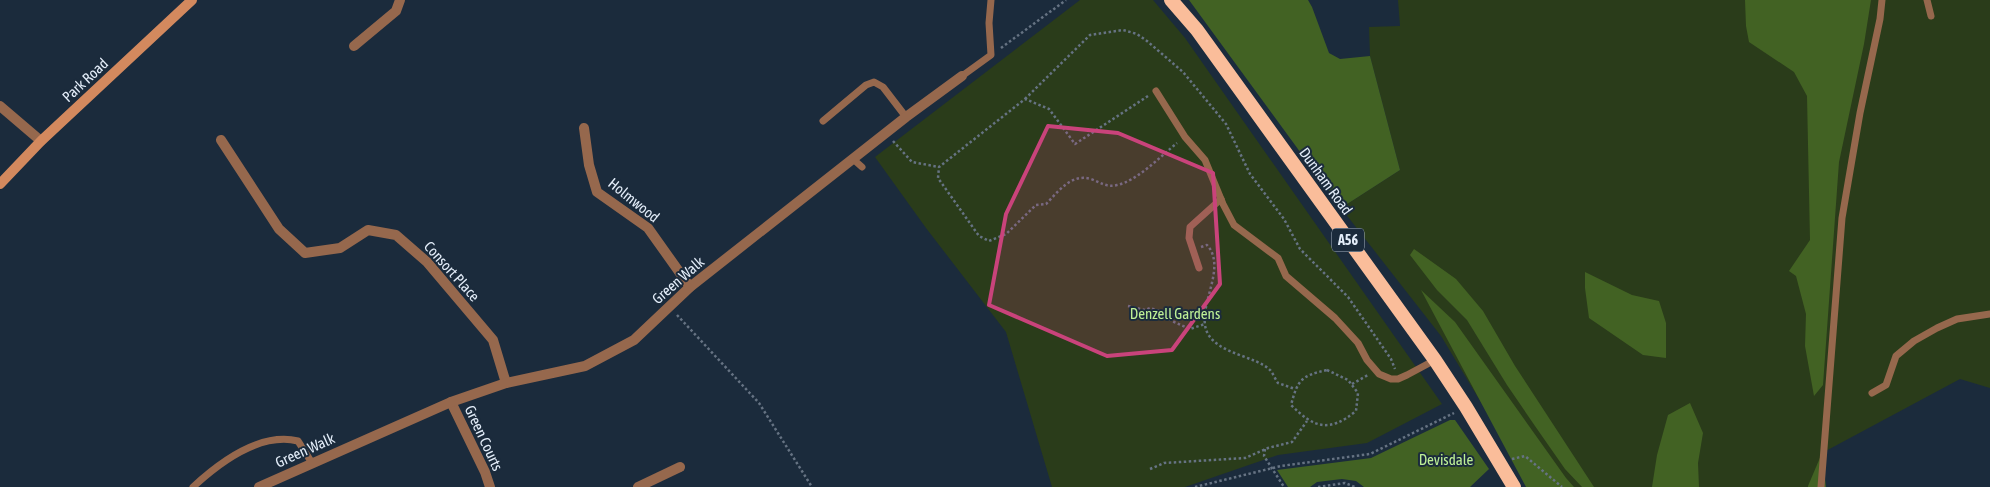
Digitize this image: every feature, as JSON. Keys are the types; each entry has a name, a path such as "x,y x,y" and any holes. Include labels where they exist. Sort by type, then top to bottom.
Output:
{"highway":[{"name":"Dunham Road","path":"1171,0 1197,30 1435,360 1466,406 1514,487"}],"main road":[{"name":"Park Road","path":"0,184 41,141 192,0"}],"street":[{"path":"354,46 396,10 400,0"},
{"name":"Green Walk","path":"259,487 451,402 506,382 585,366 634,340 690,287 885,133 962,76"},
{"path":"0,106 41,141"},
{"name":"Holmwood","path":"584,128 588,165 597,192 648,228 690,287"},
{"name":"Consort Place","path":"221,140 279,229 305,253 340,248 368,230 396,235 426,262 493,340 506,382"},
{"name":"Green Courts","path":"451,402 485,472 490,487"},
{"path":"638,487 680,467"}],"lane":[{"path":"991,55 989,24 992,0"},
{"path":"1821,487 1842,218 1882,0"},
{"path":"1927,0 1931,16"},
{"name":"Green Walk","path":"962,76 991,55"},
{"path":"823,121 866,85 874,82 883,87 906,117"},
{"path":"1156,91 1185,136 1206,160 1221,199 1234,225 1278,258 1286,276 1335,318 1358,343 1379,374 1391,379 1398,379 1435,360"},
{"path":"853,159 862,167"},
{"path":"1199,268 1189,238 1190,227 1221,199"},
{"path":"1872,393 1886,385 1896,356 1914,341 1957,319 1990,314"},
{"path":"193,487 206,475 236,454 254,445 285,438 298,441 312,464"}],"path":[{"path":"991,55 1066,0"},
{"path":"1185,136 1136,176 1117,185 1102,185 1090,179 1079,179 1066,183 1046,204 1036,205 1006,234 989,241 979,236 938,178 939,167 1025,99 1090,35 1123,30 1137,34 1183,72 1226,124 1250,174 1284,219 1300,249 1348,297 1391,359 1398,379"},
{"path":"1025,99 1049,109 1075,144 1156,91"},
{"path":"885,133 912,162 939,167"},
{"path":"1193,249 1207,246 1211,251 1214,275 1206,310 1205,324 1207,333 1215,342 1235,354 1270,370 1278,383 1295,389"},
{"path":"669,306 759,403 812,487"},
{"path":"1128,306 1144,310 1150,308 1159,311 1172,321 1190,329 1205,324"},
{"path":"1327,370 1348,380 1352,384 1358,393 1356,411 1342,422 1329,425 1307,421 1291,405 1295,389 1307,375 1327,370"},
{"path":"1352,384 1376,370"},
{"path":"1195,487 1273,468 1370,454 1466,406"},
{"path":"1150,469 1164,463 1245,458 1265,449 1292,442 1307,421"},
{"path":"1265,449 1264,456 1284,487"},
{"path":"1502,464 1525,456 1562,487"},
{"path":"1318,487 1345,483 1355,487"}],"highlighted area":[{"path":"1048,126 1118,133 1213,173 1220,284 1172,350 1107,356 989,305 1006,214"}],"green space":[{"name":"Denzell Gardens","path":"1080,0 1153,0 1185,38 1442,404 1367,443 1278,455 1185,487 1052,487 1006,332 926,228 875,157"},
{"path":"1189,0 1308,0 1329,53 1340,59 1370,56 1400,170 1341,208"},
{"path":"1398,0 1990,0 1990,388 1960,379 1822,453 1817,487 1532,487 1441,336 1341,208 1400,170 1370,56 1369,27 1400,26"},
{"path":"1745,0 1871,0 1864,44 1839,162 1823,385 1814,396 1805,346 1806,314 1796,276 1789,271 1810,240 1807,96 1794,72 1749,42"},
{"path":"1414,249 1456,279 1483,311 1515,366 1594,487 1582,487 1565,469 1507,385 1467,320 1437,290 1410,255"},
{"path":"1585,272 1632,295 1659,301 1666,323 1666,358 1643,355 1589,318"},
{"path":"1421,290 1455,322 1574,487 1526,487"},
{"path":"1690,403 1703,433 1698,463 1699,487 1652,487 1657,455 1668,415"},
{"name":"Devisdale","path":"1450,420 1455,420 1489,469 1470,487 1364,487 1356,481 1342,479 1317,482 1310,487 1288,487 1277,470 1371,458"},
{"path":"1822,453 1826,487 1808,487 1808,486"}]}
